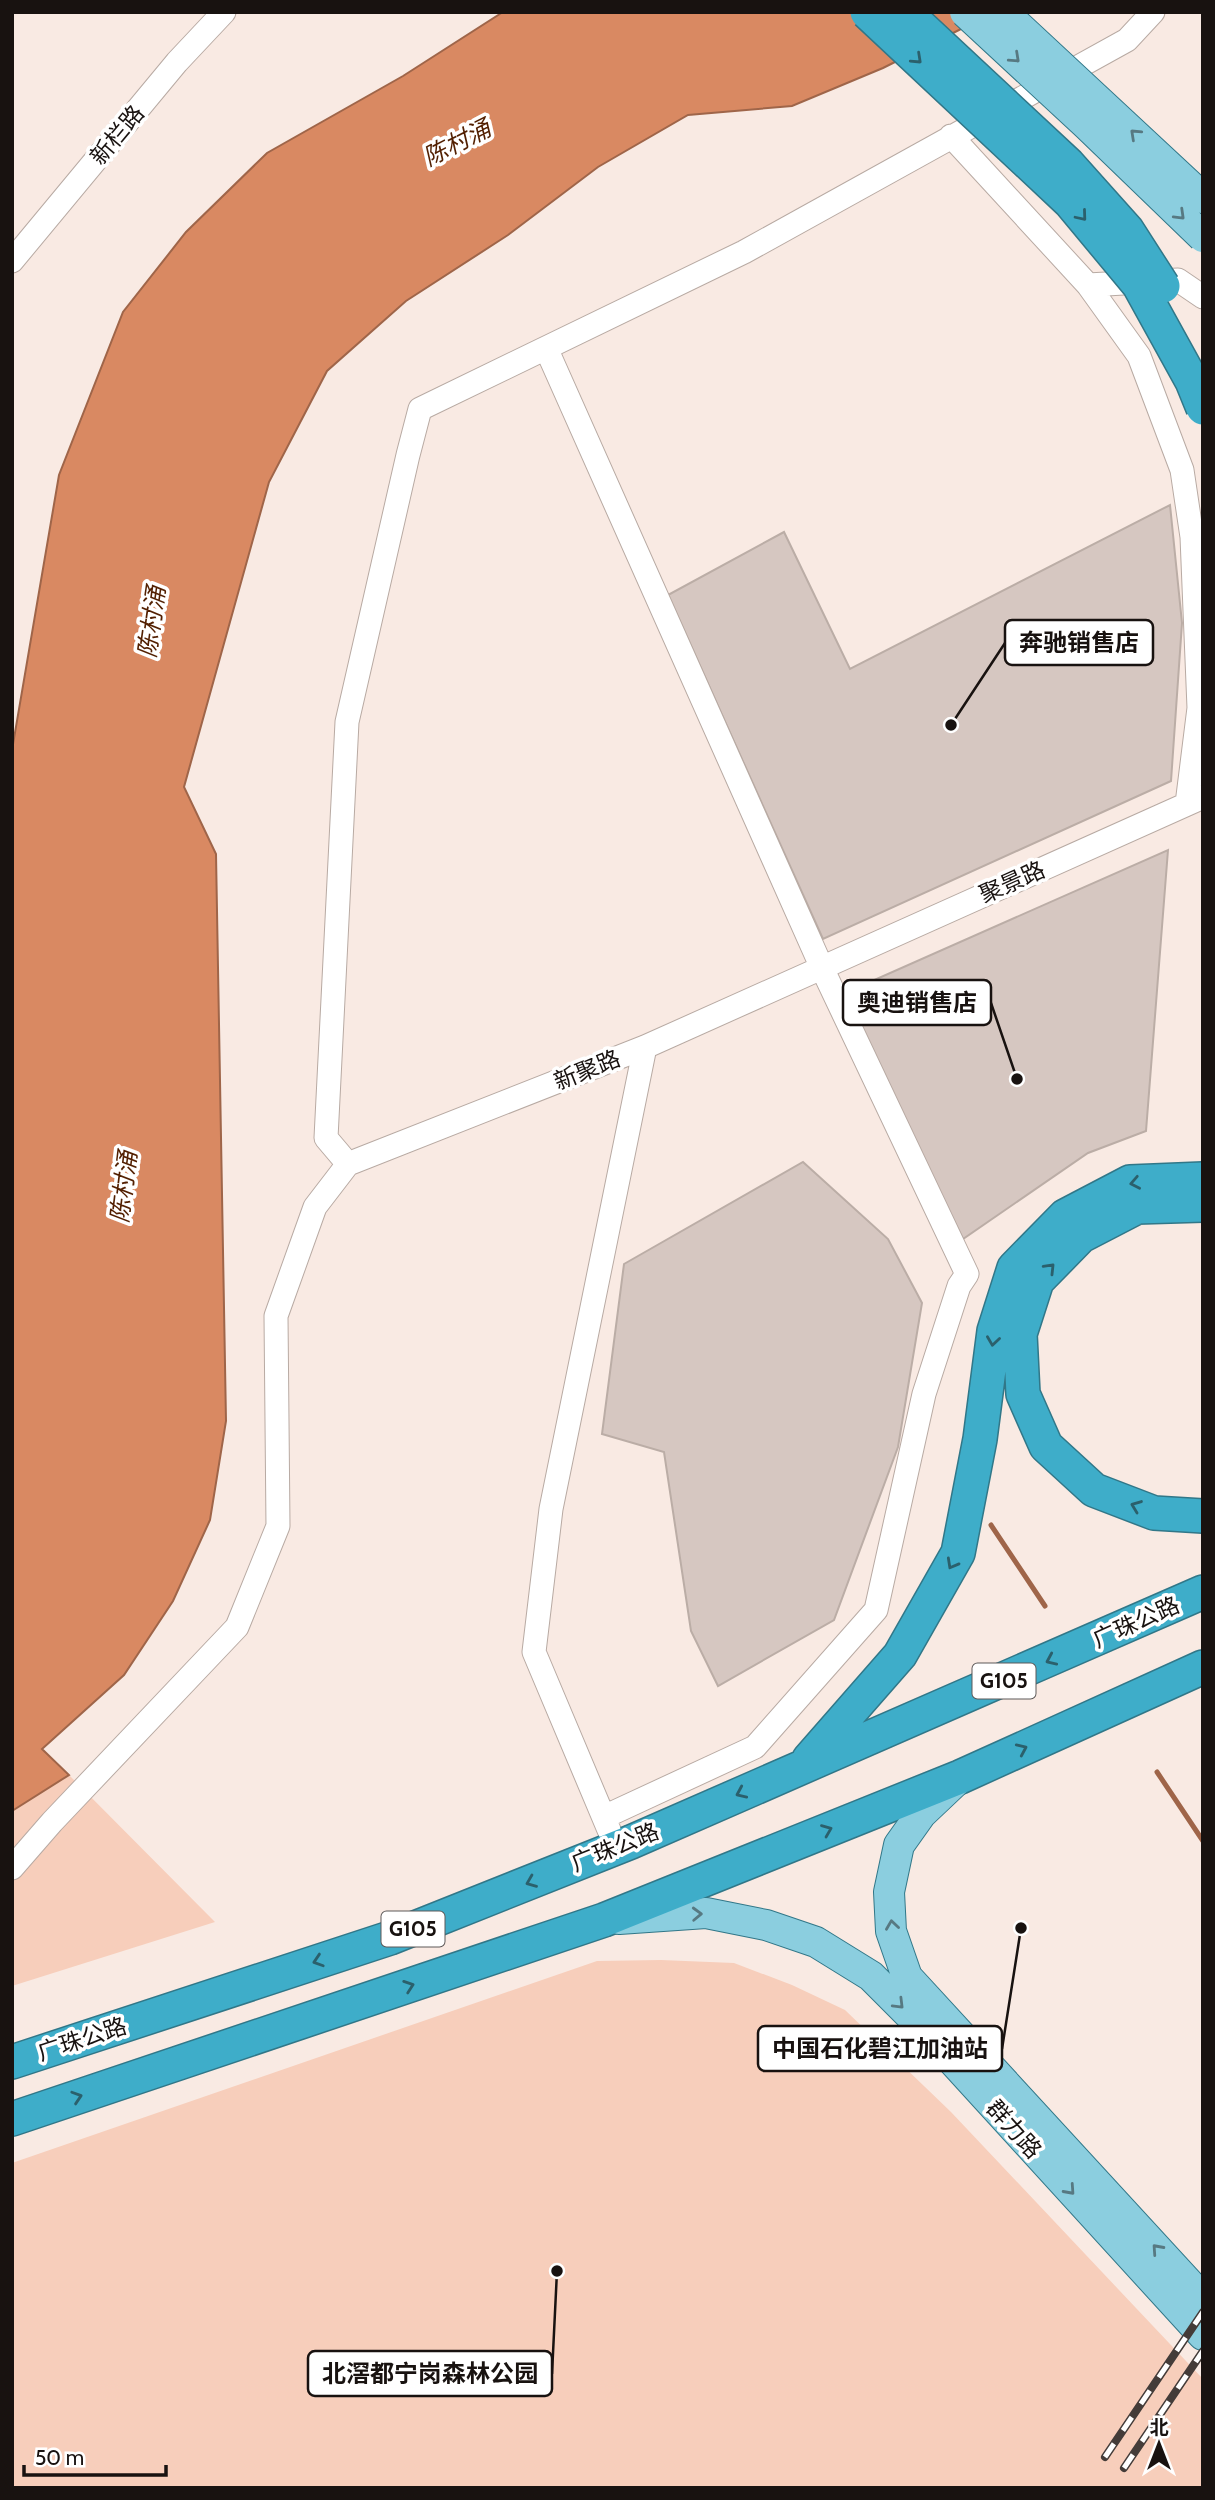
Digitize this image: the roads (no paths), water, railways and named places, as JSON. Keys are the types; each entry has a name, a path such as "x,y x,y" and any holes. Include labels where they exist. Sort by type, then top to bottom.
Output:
{"highway":[{"path":"867,12 1070,201 1139,285 1192,381 1203,408"},
{"path":"905,12 1068,164 1127,230 1173,300 1203,359"},
{"path":"803,1766 900,1656 958,1553 980,1439 994,1331 1014,1268 1065,1216 1130,1182 1203,1179"},
{"path":"1203,1205 1137,1207 1081,1237 1037,1281 1020,1334 1023,1394 1046,1446 1094,1490 1154,1513 1203,1516"},
{"name":"广珠公路","path":"12,2062 390,1938 617,1847 942,1708 1203,1592"},
{"name":"G105","path":"12,2119 604,1920 960,1777 1203,1667"}],"main road":[{"path":"965,12 1203,237"},
{"path":"1003,12 1203,198"},
{"name":"群力路","path":"960,1777 921,1814 900,1845 889,1892 891,1931 907,1976 1203,2299"},
{"name":"群力路","path":"604,1920 706,1913 766,1925 816,1942 871,1976 922,2027 1203,2335"}],"street":[{"name":"新栏路","path":"12,261 177,62 224,12"},
{"path":"12,1868 52,1822 237,1627 278,1526 276,1316 315,1207 348,1164 326,1139 347,722 420,409 744,252 1127,40 1153,12"},
{"path":"951,136 1088,285 1139,356 1182,470 1192,537 1200,638 1198,805"},
{"path":"1088,285 1178,280 1203,297"},
{"path":"546,348 825,973 967,1273 959,1286 924,1394 876,1610 755,1747 604,1817"},
{"name":"聚景路","path":"825,973 1198,805"},
{"name":"新聚路","path":"348,1164 825,973"},
{"path":"617,1847 534,1652 551,1509 645,1047"}],"water":[{"name":"陈村涌","path":"503,12 995,12 883,68 792,106 688,115 598,167 508,235 406,301 327,371 269,482 184,787 216,854 226,1421 210,1520 173,1601 124,1675 42,1749 69,1775 12,1811 12,750 59,475 123,312 186,232 267,153 403,76"}],"waterway":[{"path":"991,1525 1045,1606"},
{"path":"1157,1772 1203,1841"}],"railway":[{"path":"1105,2457 1203,2312"},
{"path":"1124,2468 1203,2351"}],"place":[{"name":"奔驰销售店","path":"951,725"},
{"name":"奥迪销售店","path":"1017,1079"},
{"name":"中国石化碧江加油站","path":"1021,1928"},
{"name":"北滘都宁岗森林公园","path":"557,2271"}]}
